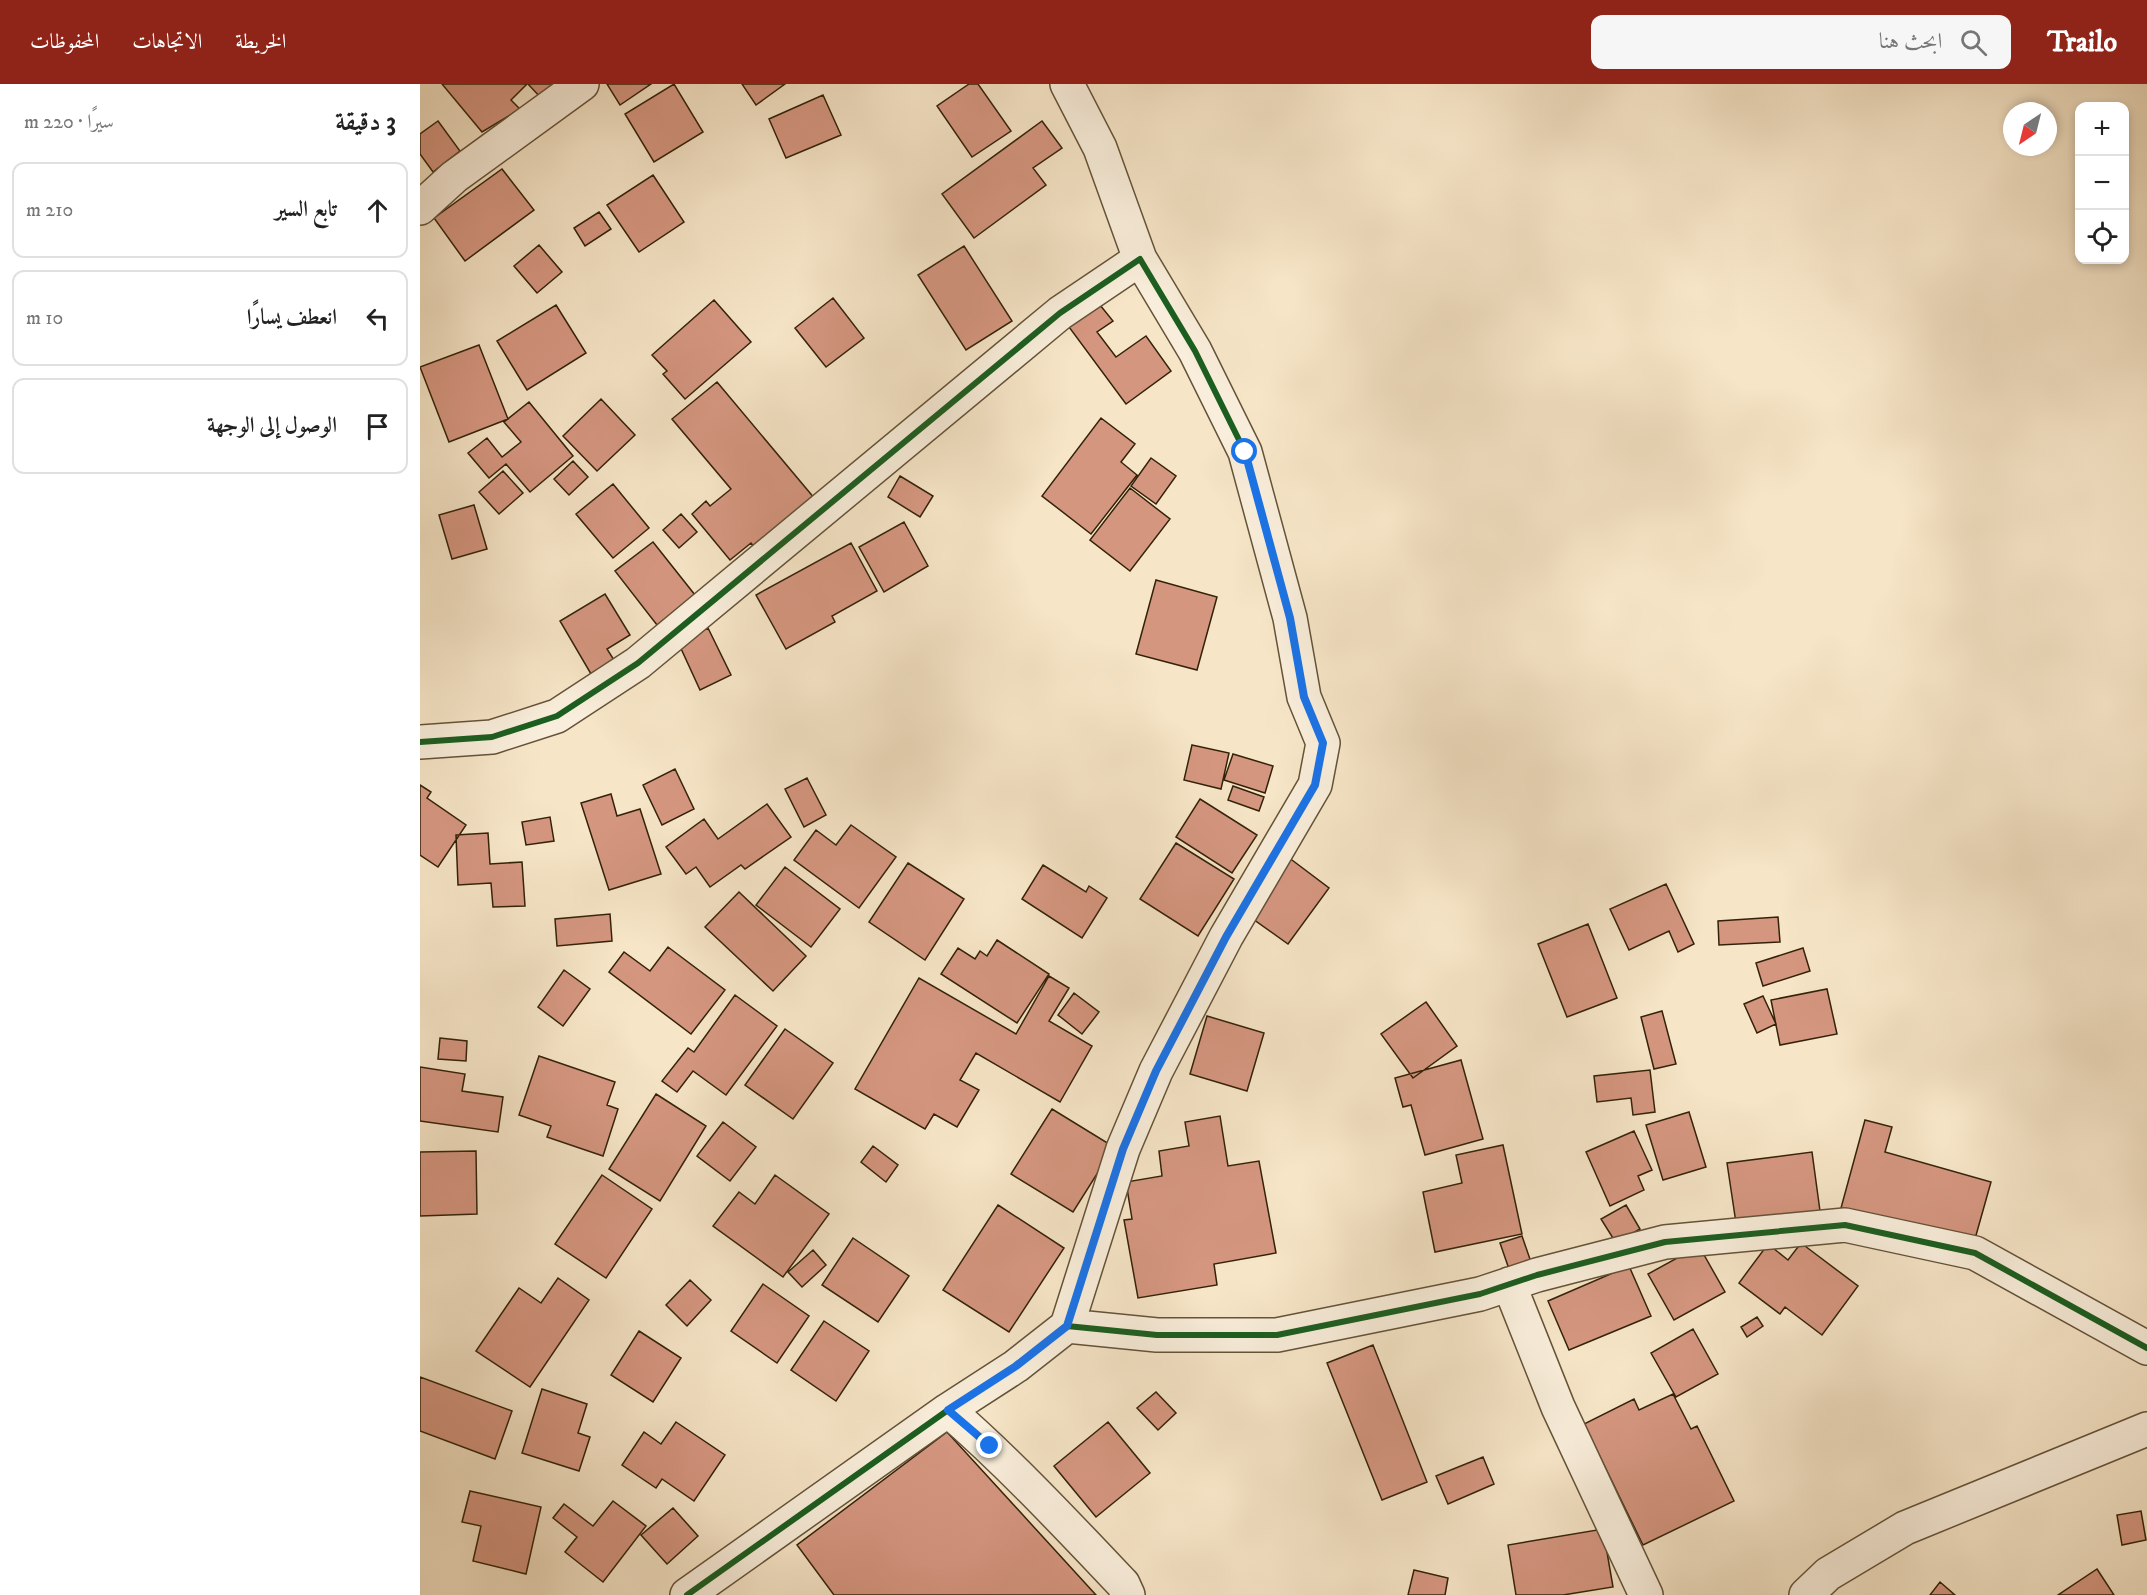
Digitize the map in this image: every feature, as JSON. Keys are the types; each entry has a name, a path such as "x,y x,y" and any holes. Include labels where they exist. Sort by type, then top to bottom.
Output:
{"street":[{"path":"420,208 454,177 582,84"},
{"path":"687,1595 948,1410 1016,1366 1067,1326 1123,1149 1156,1071 1226,937 1315,785 1323,743 1304,697 1290,618 1245,452 1195,351 1140,259 1101,148 1067,84"},
{"path":"420,742 492,737 557,716 638,663 1060,313 1140,259"},
{"path":"1067,1326 1157,1335 1278,1335 1480,1294 1665,1242 1845,1225 1975,1253 2147,1348"},
{"path":"1509,1284 1558,1407 1646,1595"},
{"path":"948,1410 990,1446 1123,1584 1128,1595"},
{"path":"1806,1595 1828,1574 1905,1528 2147,1429"}],"building":[{"path":"442,84 527,84 511,100 520,109 482,132"},
{"path":"528,84 556,84 541,98"},
{"path":"607,84 651,84 620,105"},
{"path":"674,84 703,132 654,162 625,114"},
{"path":"742,84 785,84 756,105"},
{"path":"969,84 978,84 1011,131 972,157 937,106"},
{"path":"823,95 841,135 786,158 769,119"},
{"path":"438,121 460,151 433,172 420,154 420,134"},
{"path":"1042,121 1062,148 1033,168 1046,185 974,238 942,194"},
{"path":"502,169 534,210 465,261 434,218"},
{"path":"653,175 684,222 639,252 607,205"},
{"path":"599,212 611,229 585,246 574,228"},
{"path":"539,245 562,272 537,293 514,266"},
{"path":"964,246 1012,321 966,350 918,275"},
{"path":"833,298 864,338 826,367 795,328"},
{"path":"714,300 751,342 685,399 663,374 667,371 652,355"},
{"path":"556,305 586,353 527,390 497,341"},
{"path":"1100,305 1113,321 1097,332 1116,357 1146,336 1171,371 1126,404 1069,327"},
{"path":"479,345 508,419 449,442 420,367"},
{"path":"717,382 815,499 755,548 751,543 730,560 692,514 706,501 710,506 731,489 672,419"},
{"path":"601,399 635,435 597,471 563,436"},
{"path":"529,402 573,456 530,492 506,464 489,478 468,453 487,438 502,457 521,442 504,422"},
{"path":"1101,418 1135,444 1121,462 1137,475 1091,534 1042,496"},
{"path":"1151,458 1176,476 1156,504 1131,486"},
{"path":"573,461 588,477 569,495 554,479"},
{"path":"503,471 523,493 499,514 479,492"},
{"path":"900,476 933,496 920,517 888,497"},
{"path":"613,484 649,528 613,558 576,514"},
{"path":"1130,488 1170,519 1130,571 1090,540"},
{"path":"474,505 487,549 452,559 439,515"},
{"path":"681,514 697,532 679,548 663,530"},
{"path":"904,522 928,566 884,592 859,547"},
{"path":"653,542 695,595 657,625 615,571"},
{"path":"851,543 877,591 832,616 835,622 786,649 756,595"},
{"path":"1156,580 1217,597 1197,670 1136,654"},
{"path":"605,594 630,635 607,649 614,660 591,674 560,621"},
{"path":"708,628 731,675 700,690 678,642"},
{"path":"1192,745 1229,753 1221,789 1184,780"},
{"path":"1233,754 1273,766 1265,793 1224,780"},
{"path":"675,769 694,809 662,825 643,785"},
{"path":"807,778 826,815 804,827 785,789"},
{"path":"420,785 431,792 427,798 466,825 438,867 420,855"},
{"path":"1233,786 1264,797 1259,811 1228,800"},
{"path":"611,794 617,816 640,809 661,874 609,890 581,803"},
{"path":"1200,799 1257,835 1232,873 1176,837"},
{"path":"767,804 791,837 745,869 741,865 710,887 696,867 686,874 666,847 704,819 718,839"},
{"path":"550,817 554,841 526,845 522,822"},
{"path":"851,825 896,857 859,908 794,860 816,830 836,845"},
{"path":"488,833 490,864 522,862 525,906 493,907 491,883 458,885 456,835"},
{"path":"1176,843 1234,879 1198,936 1140,899"},
{"path":"1288,857 1329,888 1288,944 1246,914"},
{"path":"908,863 964,899 925,960 869,922"},
{"path":"1043,865 1086,892 1089,886 1107,898 1082,938 1022,899"},
{"path":"785,867 840,909 811,947 756,905"},
{"path":"1666,884 1694,944 1678,952 1669,931 1629,950 1610,909"},
{"path":"739,892 806,956 773,991 705,927"},
{"path":"610,914 612,941 557,946 555,919"},
{"path":"1778,917 1780,942 1719,945 1718,921"},
{"path":"1588,924 1617,998 1567,1017 1538,944"},
{"path":"997,940 1049,974 1017,1023 941,974 958,948 975,959 980,951 987,956"},
{"path":"668,947 725,990 691,1034 609,972 624,952 650,971"},
{"path":"1803,948 1810,971 1763,986 1756,963"},
{"path":"564,970 590,989 563,1026 538,1007"},
{"path":"1049,976 1069,988 1049,1021 1092,1046 1060,1102 976,1053 960,1080 979,1090 957,1127 934,1114 925,1129 855,1089 919,978 1016,1034"},
{"path":"1827,989 1837,1034 1780,1045 1771,1000"},
{"path":"1074,993 1099,1012 1082,1034 1058,1015"},
{"path":"735,995 777,1026 726,1095 693,1071 677,1092 662,1081 688,1048 694,1052"},
{"path":"1763,996 1776,1024 1757,1033 1744,1004"},
{"path":"1426,1002 1457,1046 1413,1078 1381,1034"},
{"path":"1662,1011 1676,1064 1654,1069 1641,1017"},
{"path":"1207,1016 1264,1033 1247,1091 1190,1074"},
{"path":"785,1029 833,1063 793,1119 745,1085"},
{"path":"440,1038 467,1041 466,1061 438,1059"},
{"path":"539,1056 615,1082 607,1105 618,1109 603,1156 547,1137 551,1126 519,1115"},
{"path":"1461,1060 1483,1139 1425,1155 1411,1105 1403,1107 1395,1078"},
{"path":"420,1067 465,1074 462,1091 503,1097 498,1132 420,1121"},
{"path":"1650,1070 1655,1112 1633,1115 1631,1098 1597,1102 1594,1076"},
{"path":"656,1094 706,1126 660,1201 609,1169"},
{"path":"1052,1109 1114,1147 1073,1212 1011,1174"},
{"path":"1689,1112 1706,1167 1663,1180 1646,1125"},
{"path":"1220,1116 1228,1166 1259,1161 1276,1253 1214,1264 1217,1285 1138,1298 1124,1220 1132,1219 1126,1182 1162,1176 1159,1151 1189,1146 1185,1122"},
{"path":"1865,1120 1892,1127 1885,1152 1991,1182 1973,1246 1841,1208"},
{"path":"723,1122 756,1147 730,1181 697,1156"},
{"path":"1634,1131 1652,1170 1638,1176 1644,1190 1610,1206 1586,1152"},
{"path":"1503,1145 1522,1234 1435,1252 1423,1192 1462,1183 1456,1155"},
{"path":"873,1146 898,1165 886,1182 861,1162"},
{"path":"476,1151 477,1214 420,1216 420,1152"},
{"path":"1812,1152 1820,1211 1736,1223 1727,1163"},
{"path":"602,1175 652,1209 606,1278 555,1244"},
{"path":"775,1175 829,1214 783,1277 713,1226 739,1192 755,1204"},
{"path":"998,1205 1064,1248 1009,1332 943,1290"},
{"path":"1626,1205 1640,1229 1616,1243 1601,1219"},
{"path":"1522,1236 1532,1265 1510,1272 1500,1243"},
{"path":"853,1238 909,1276 878,1322 822,1285"},
{"path":"1801,1243 1858,1286 1822,1335 1785,1307 1780,1314 1739,1283 1768,1244 1788,1260"},
{"path":"1699,1246 1725,1292 1674,1320 1648,1274"},
{"path":"813,1250 826,1265 802,1287 788,1272"},
{"path":"1629,1266 1651,1316 1569,1350 1548,1301"},
{"path":"558,1278 589,1300 530,1387 476,1351 519,1288 541,1303"},
{"path":"690,1280 711,1300 687,1326 666,1305"},
{"path":"763,1284 809,1316 777,1363 731,1331"},
{"path":"1757,1317 1763,1326 1747,1337 1741,1327"},
{"path":"824,1321 869,1351 836,1401 791,1370"},
{"path":"1693,1329 1718,1374 1676,1397 1651,1353"},
{"path":"639,1331 681,1358 653,1402 611,1375"},
{"path":"1373,1345 1427,1482 1382,1500 1327,1363"},
{"path":"420,1377 512,1411 495,1459 420,1431"},
{"path":"542,1389 587,1404 578,1433 590,1437 579,1471 522,1453"},
{"path":"1156,1392 1176,1413 1158,1430 1137,1408"},
{"path":"1673,1394 1691,1429 1697,1426 1734,1501 1643,1545 1584,1424 1634,1399 1639,1410"},
{"path":"676,1422 725,1455 694,1501 662,1479 656,1488 622,1465 644,1432 661,1444"},
{"path":"1108,1422 1150,1473 1096,1517 1054,1466"},
{"path":"947,1432 1096,1595 834,1595 797,1545"},
{"path":"1483,1457 1494,1484 1448,1504 1436,1476"},
{"path":"470,1491 541,1507 526,1574 473,1561 481,1526 462,1522"},
{"path":"613,1501 646,1526 603,1582 565,1552 577,1537 553,1518 564,1504 593,1526"},
{"path":"673,1508 698,1536 667,1564 641,1535"},
{"path":"2141,1511 2146,1540 2122,1545 2117,1515"},
{"path":"1603,1529 1613,1587 1563,1595 1516,1595 1508,1545"},
{"path":"2097,1569 2114,1595 2058,1595"},
{"path":"1414,1570 1448,1578 1445,1595 1408,1595"},
{"path":"1940,1582 1955,1595 1930,1595"}],"cycle path":[{"path":"420,742 492,737 557,716 638,663 1060,313 1140,259 1195,351 1245,452 1290,618 1304,697 1323,743 1315,785 1226,937 1156,1071 1123,1149 1067,1326"},
{"path":"687,1595 948,1410 1016,1366 1067,1326 1157,1335 1277,1335 1480,1294 1537,1275 1665,1242 1845,1225 1975,1253 2147,1348"}],"route":[{"path":"990,1446 948,1410 1016,1366 1067,1326 1123,1149 1156,1071 1226,937 1315,785 1323,743 1304,697 1290,618 1245,452"}]}
